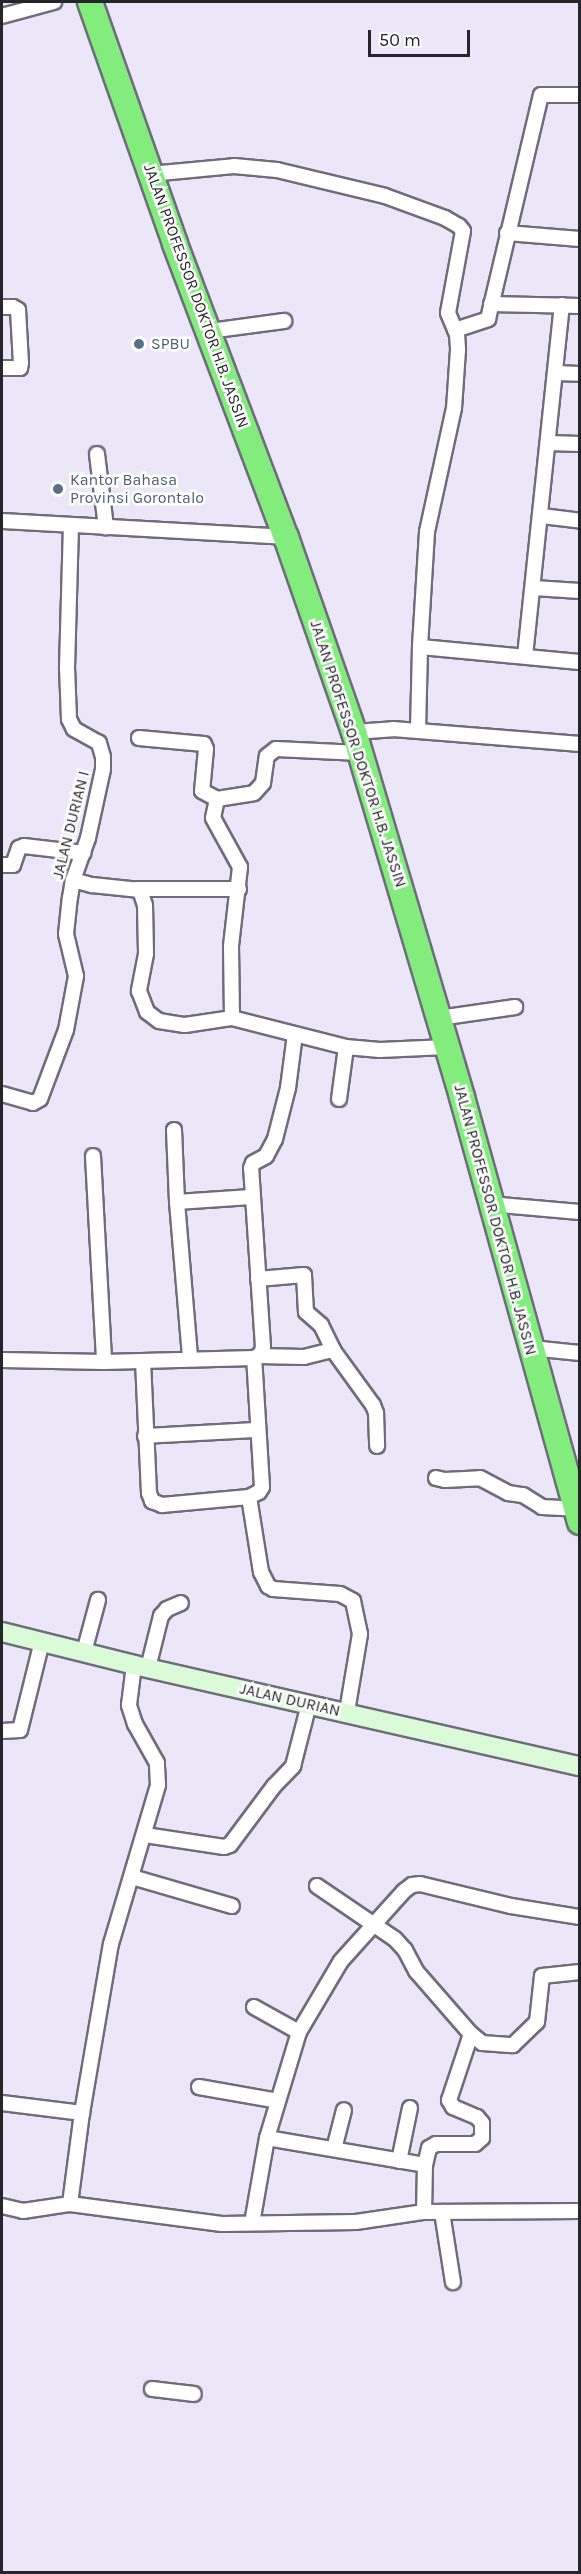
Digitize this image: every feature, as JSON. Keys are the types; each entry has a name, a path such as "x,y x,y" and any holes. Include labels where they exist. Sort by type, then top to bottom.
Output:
{"highway":[{"name":"JALAN PROFESSOR DOKTOR H.B. JASSIN","path":"90,2 150,174 286,537 357,742 439,1018 489,1204 578,1516"}],"street":[{"path":"2,16 54,2"},
{"path":"455,330 488,319 541,95 579,95"},
{"path":"150,174 234,165 277,170 385,196 444,218 463,231 448,313 455,330 458,350 454,408 429,520 420,647 418,730"},
{"path":"507,233 579,239"},
{"path":"491,304 579,306"},
{"path":"525,656 542,516 562,305"},
{"path":"2,307 13,307 18,310 21,363 20,368 2,368"},
{"path":"210,331 284,321"},
{"path":"555,372 579,374"},
{"path":"548,443 579,444"},
{"path":"96,454 106,527"},
{"path":"542,516 579,521"},
{"path":"2,521 286,537"},
{"name":"JALAN DURIAN I","path":"2,1094 33,1103 40,1100 66,1030 75,976 66,934 73,880 84,853 103,757 99,742 74,729 69,719 67,668 71,526"},
{"path":"534,588 579,591"},
{"path":"420,647 579,662"},
{"path":"139,738 204,744 206,749 202,791 217,799 254,793 263,783 267,756 276,748 357,742 376,729 418,730 579,744"},
{"path":"217,799 213,818 240,867 231,946 232,1018"},
{"path":"2,865 13,865 19,848 24,846 84,853"},
{"path":"73,880 92,885 137,889 239,889"},
{"path":"137,889 145,904 146,954 140,991 147,1012 159,1021 179,1025 206,1024 232,1018 346,1047 380,1050 447,1047"},
{"path":"439,1018 515,1007"},
{"path":"144,1361 145,1436 149,1493 156,1504 249,1497 260,1492 262,1487 257,1430 257,1357 263,1347 251,1197 252,1166 266,1156 275,1139 288,1088 294,1034"},
{"path":"339,1099 346,1047"},
{"path":"174,1130 177,1202 190,1358"},
{"path":"93,1156 104,1362"},
{"path":"177,1202 251,1197"},
{"path":"489,1204 579,1212"},
{"path":"258,1279 304,1275 306,1312 321,1325 333,1350 373,1405 376,1413 377,1446"},
{"path":"531,1348 579,1353"},
{"path":"2,1360 104,1362 190,1358 304,1357 333,1350"},
{"path":"145,1436 257,1430"},
{"path":"436,1478 445,1480 480,1478 508,1493 523,1495 542,1508 578,1516"},
{"path":"249,1497 261,1572 268,1586 273,1589 340,1594 353,1601 360,1634 347,1712"},
{"path":"84,1652 99,1600"},
{"path":"70,2204 82,2113 111,1944 158,1785 157,1763 129,1705 141,1666 161,1616 167,1609 182,1603"},
{"name":"JALAN DURIAN","path":"2,1632 579,1766"},
{"path":"2,1731 20,1730 42,1641"},
{"path":"145,1835 224,1847 230,1845 281,1777 293,1766 309,1704"},
{"path":"132,1877 232,1906"},
{"path":"252,2223 267,2138 299,2032 341,1961 404,1891 412,1885 420,1884 511,1906 579,1917"},
{"path":"317,1887 394,1939 405,1950 416,1971 471,2034 482,2043 513,2045 537,2022 542,1976 579,1972"},
{"path":"254,2007 299,2032"},
{"path":"424,2212 424,2165 429,2148 436,2144 475,2144 482,2138 482,2123 477,2117 453,2107 449,2100 471,2034"},
{"path":"200,2086 278,2101"},
{"path":"2,2103 82,2113"},
{"path":"399,2161 410,2108"},
{"path":"334,2149 344,2110"},
{"path":"267,2138 424,2165"},
{"path":"2,2206 23,2211 70,2204 222,2224 356,2222 424,2212 579,2211"},
{"path":"442,2212 453,2282"},
{"path":"152,2389 194,2394"}],"place":[{"name":"SPBU","path":"139,344"},
{"name":"Kantor Bahasa Provinsi Gorontalo","path":"58,489"}]}
